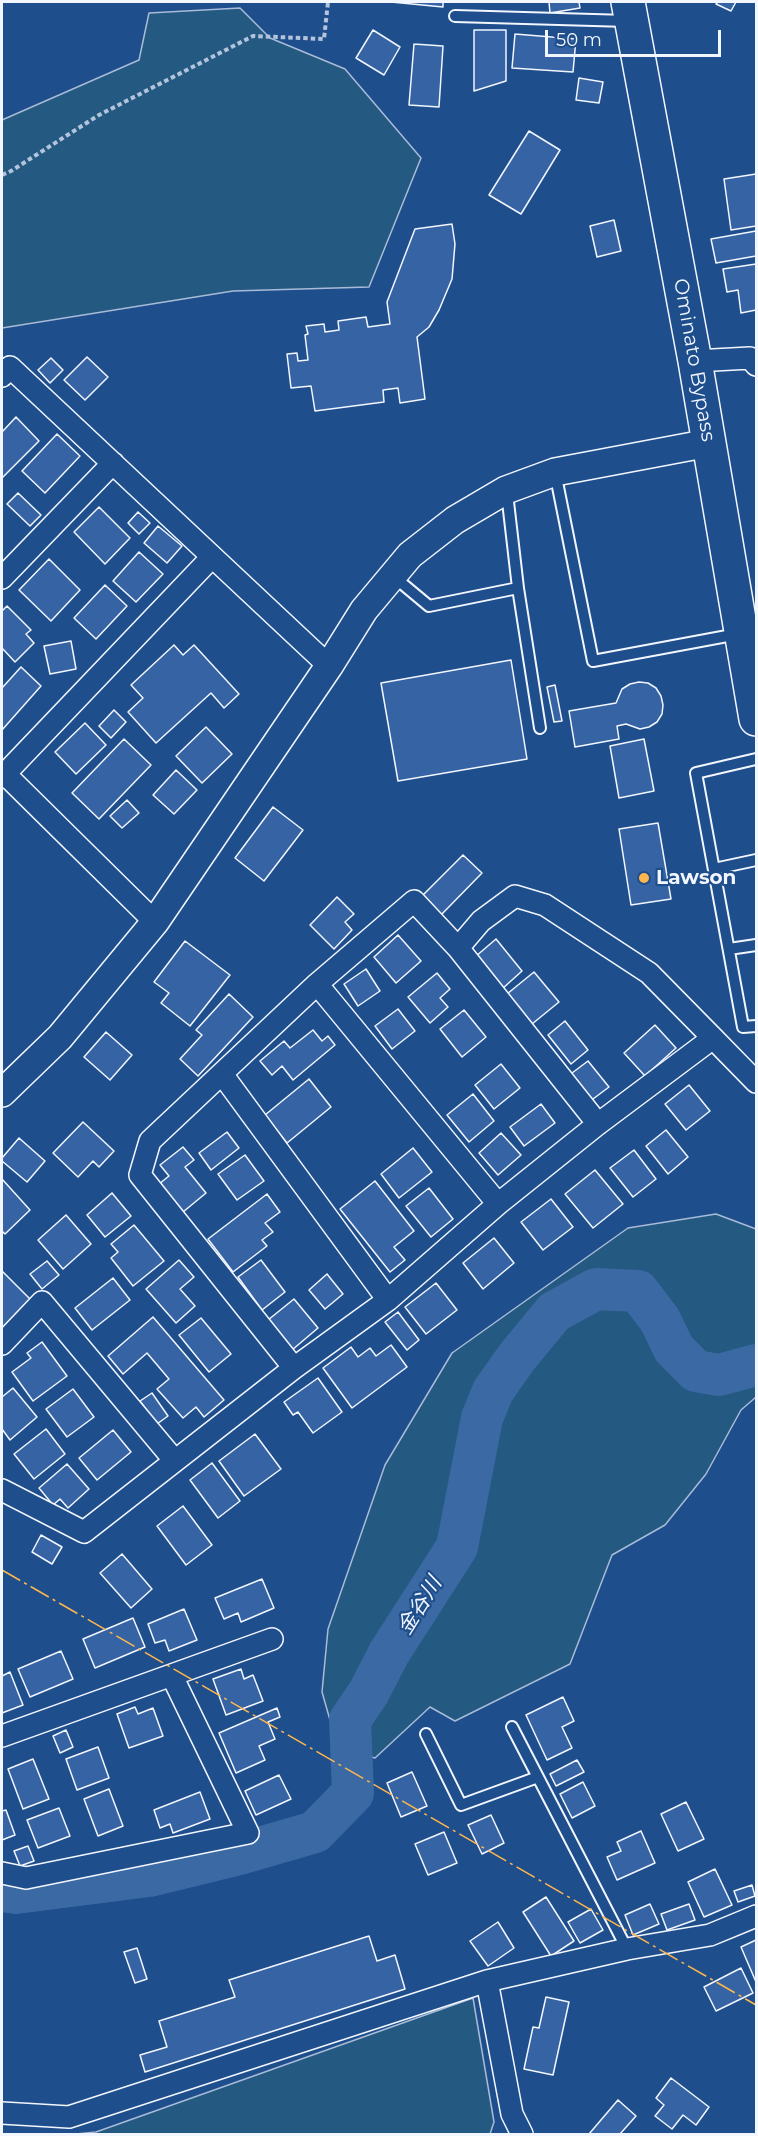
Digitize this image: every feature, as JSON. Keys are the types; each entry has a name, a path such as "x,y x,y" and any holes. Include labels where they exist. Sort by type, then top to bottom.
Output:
{"highway":[{"name":"Ominato Bypass","path":"630,11 695,361 756,719"}],"street":[{"path":"695,361 750,358 756,365"},
{"path":"2,376 10,367 211,558 329,666"},
{"path":"2,1093 60,1037 155,922 329,666 364,610 410,555 455,520 506,490 555,472 709,442"},
{"path":"2,578 113,463"},
{"path":"155,922 2,774 211,558"},
{"path":"458,948 481,921 516,896 545,905 649,973 756,1082"},
{"path":"294,1368 140,1175 150,1141 317,984 414,901 458,948 598,1124"},
{"path":"317,984 498,1204"},
{"path":"2,1490 84,1532 294,1368 388,1300 498,1204 598,1124 713,1038"},
{"path":"222,1074 388,1300"},
{"path":"2,1344 42,1302 175,1461"},
{"path":"2,1736 172,1677 272,1639"},
{"path":"2,1873 26,1878 248,1833 172,1677"},
{"path":"2,2113 69,2117 487,1981 627,1949 710,1935 756,1916"},
{"path":"487,1981 512,2114 522,2134"}],"lane":[{"path":"455,16 630,11"},
{"path":"555,472 593,661 742,633"},
{"path":"506,490 518,588 540,728"},
{"path":"393,575 429,606 518,588"},
{"path":"756,759 696,773 743,1028 756,1026"},
{"path":"714,868 756,860"},
{"path":"729,949 756,945"},
{"path":"512,1727 627,1949"},
{"path":"426,1734 461,1804 538,1777"}],"path":[{"path":"2,175 99,115 253,36 324,39 328,2"}],"shaded area":[{"path":"240,8 270,38 345,69 421,158 369,287 233,291 2,328 2,120 139,60 149,13"},
{"path":"716,1214 756,1229 756,1397 741,1410 706,1474 665,1525 612,1555 570,1664 455,1721 430,1707 375,1758 338,1748 322,1692 328,1629 385,1465 452,1353 628,1228"},
{"path":"473,1998 494,2122 490,2134 76,2134 96,2132"}],"building":[{"path":"391,2 443,2 443,7"},
{"path":"549,2 579,2 580,8 550,13"},
{"path":"736,2 731,11 716,4"},
{"path":"373,30 400,47 384,75 356,58"},
{"path":"474,30 506,30 506,81 474,91"},
{"path":"515,34 576,39 573,72 512,68"},
{"path":"414,44 443,46 439,107 409,105"},
{"path":"579,78 603,82 599,103 576,100"},
{"path":"529,131 560,150 521,214 489,195"},
{"path":"756,174 756,226 731,230 724,179"},
{"path":"614,220 621,251 597,257 590,226"},
{"path":"452,224 455,244 452,279 429,327 417,337 425,399 400,403 398,388 383,390 384,402 315,411 311,386 291,388 287,354 297,353 298,361 308,360 306,326 324,324 325,332 339,330 338,321 366,317 368,327 390,324 387,302 415,229"},
{"path":"756,231 756,256 716,263 711,239"},
{"path":"756,264 756,310 741,313 738,290 727,292 723,269"},
{"path":"87,357 108,377 85,400 64,380"},
{"path":"51,358 63,370 50,383 38,370"},
{"path":"16,417 39,441 2,478 2,432"},
{"path":"57,434 80,456 45,493 22,471"},
{"path":"18,493 41,515 30,526 7,504"},
{"path":"99,507 130,538 105,564 74,532"},
{"path":"138,512 150,523 139,534 128,523"},
{"path":"158,526 182,546 167,563 144,543"},
{"path":"139,552 163,574 136,602 113,581"},
{"path":"49,559 80,590 51,621 19,590"},
{"path":"105,585 127,606 96,639 74,618"},
{"path":"7,606 31,630 26,634 34,643 15,662 2,648 2,611"},
{"path":"71,641 76,669 50,674 44,646"},
{"path":"174,645 183,655 194,645 239,694 224,708 211,693 156,743 128,712 143,698 131,685"},
{"path":"511,660 527,759 398,781 381,683"},
{"path":"21,667 41,686 2,730 2,688"},
{"path":"639,682 648,683 656,688 661,696 662,714 657,722 640,729 626,724 617,726 619,739 575,747 569,711 616,703 622,689"},
{"path":"555,685 562,721 554,722 547,687"},
{"path":"114,710 126,722 111,738 99,726"},
{"path":"85,723 106,745 76,774 55,752"},
{"path":"206,727 232,754 202,783 176,756"},
{"path":"124,739 151,765 99,819 72,793"},
{"path":"644,739 654,791 619,798 610,746"},
{"path":"176,770 197,790 174,814 153,795"},
{"path":"127,800 139,813 122,828 110,816"},
{"path":"273,807 303,830 264,881 235,858"},
{"path":"658,823 671,899 631,905 619,829"},
{"path":"463,855 482,873 441,915 422,896"},
{"path":"337,897 354,914 345,922 352,930 334,949 310,925"},
{"path":"398,935 421,961 396,983 374,957"},
{"path":"496,939 522,971 502,989 475,957"},
{"path":"185,941 230,975 190,1026 161,1003 169,993 154,982"},
{"path":"366,969 380,991 358,1006 344,984"},
{"path":"534,972 559,1002 532,1024 507,994"},
{"path":"437,973 450,989 440,998 448,1007 430,1023 408,997"},
{"path":"229,994 253,1017 198,1076 180,1059 202,1035 196,1030"},
{"path":"398,1009 415,1031 392,1049 375,1026"},
{"path":"464,1010 486,1037 462,1057 440,1029"},
{"path":"565,1021 588,1050 571,1064 548,1035"},
{"path":"655,1025 676,1048 645,1076 624,1053"},
{"path":"313,1030 322,1041 328,1036 335,1045 293,1080 282,1066 272,1075 260,1061 284,1041 290,1048"},
{"path":"106,1032 132,1055 110,1080 84,1057"},
{"path":"588,1061 609,1087 589,1102 568,1076"},
{"path":"501,1064 520,1088 494,1109 475,1085"},
{"path":"309,1079 331,1107 287,1143 265,1115"},
{"path":"689,1085 710,1111 686,1130 665,1104"},
{"path":"473,1094 494,1121 469,1142 447,1115"},
{"path":"541,1104 555,1123 524,1146 510,1127"},
{"path":"83,1122 114,1151 99,1167 93,1161 78,1177 53,1153"},
{"path":"666,1130 688,1157 668,1174 646,1146"},
{"path":"227,1132 239,1148 211,1170 199,1153"},
{"path":"501,1133 521,1155 498,1175 479,1153"},
{"path":"19,1138 45,1161 27,1182 2,1161"},
{"path":"183,1147 194,1160 185,1167 206,1193 183,1212 159,1184 169,1176 160,1165"},
{"path":"413,1148 432,1172 399,1198 381,1174"},
{"path":"634,1150 656,1179 633,1197 610,1168"},
{"path":"245,1155 264,1181 237,1200 218,1174"},
{"path":"595,1170 623,1204 593,1228 565,1194"},
{"path":"2,1179 30,1210 5,1234 2,1231"},
{"path":"375,1181 414,1231 394,1247 405,1260 390,1272 340,1209"},
{"path":"429,1188 453,1219 431,1237 406,1206"},
{"path":"112,1193 131,1216 105,1237 87,1215"},
{"path":"267,1194 280,1212 265,1223 273,1232 262,1240 267,1246 233,1272 208,1239"},
{"path":"551,1199 573,1227 543,1250 521,1222"},
{"path":"66,1215 91,1244 63,1269 38,1240"},
{"path":"134,1225 164,1261 133,1286 111,1258 118,1252 111,1244"},
{"path":"494,1238 514,1263 483,1289 463,1263"},
{"path":"179,1260 194,1277 180,1289 195,1306 176,1323 146,1289"},
{"path":"261,1260 285,1292 262,1310 238,1277"},
{"path":"47,1261 59,1275 42,1289 30,1274"},
{"path":"2,1271 32,1301 2,1332"},
{"path":"327,1274 343,1294 325,1309 309,1290"},
{"path":"113,1278 130,1300 92,1330 75,1308"},
{"path":"436,1283 457,1310 426,1334 405,1307"},
{"path":"294,1299 318,1328 292,1350 268,1320"},
{"path":"398,1312 419,1340 407,1350 385,1322"},
{"path":"153,1317 224,1400 204,1417 196,1407 183,1418 157,1389 169,1379 147,1353 123,1374 108,1356"},
{"path":"201,1318 231,1354 209,1372 179,1335"},
{"path":"42,1342 67,1376 33,1401 12,1372 31,1358 27,1353"},
{"path":"391,1345 407,1367 352,1408 323,1368 351,1347 358,1357 370,1348 376,1356"},
{"path":"318,1378 342,1412 313,1433 298,1412 293,1415 284,1402"},
{"path":"13,1388 37,1417 10,1440 2,1429 2,1397"},
{"path":"73,1389 94,1417 67,1437 46,1409"},
{"path":"152,1393 168,1416 157,1424 140,1401"},
{"path":"46,1429 65,1454 34,1479 14,1454"},
{"path":"113,1430 131,1452 97,1480 79,1458"},
{"path":"255,1434 281,1469 244,1496 219,1461"},
{"path":"212,1463 240,1501 218,1518 190,1480"},
{"path":"67,1464 89,1489 68,1508 60,1499 53,1505 39,1488"},
{"path":"183,1506 212,1545 186,1565 157,1526"},
{"path":"41,1535 62,1547 52,1564 32,1552"},
{"path":"122,1554 152,1589 131,1608 100,1573"},
{"path":"262,1579 274,1608 241,1622 238,1613 224,1619 215,1598"},
{"path":"184,1609 197,1640 169,1651 165,1640 155,1643 148,1624"},
{"path":"133,1618 145,1647 95,1668 83,1639"},
{"path":"61,1651 73,1679 30,1697 18,1669"},
{"path":"241,1669 244,1679 253,1675 263,1701 226,1715 213,1679"},
{"path":"10,1672 23,1705 2,1713 2,1676"},
{"path":"563,1697 574,1721 562,1727 572,1748 547,1760 526,1715"},
{"path":"135,1707 138,1714 153,1708 163,1736 129,1748 117,1714"},
{"path":"277,1708 280,1717 268,1722 275,1739 259,1746 265,1760 236,1773 219,1733"},
{"path":"66,1730 73,1747 60,1753 53,1736"},
{"path":"98,1747 109,1778 77,1790 66,1759"},
{"path":"33,1759 49,1799 23,1809 8,1769"},
{"path":"577,1760 584,1772 556,1786 550,1774"},
{"path":"412,1772 427,1806 401,1817 387,1783"},
{"path":"279,1775 291,1799 256,1815 245,1791"},
{"path":"583,1782 595,1806 572,1818 560,1794"},
{"path":"109,1789 123,1826 98,1836 84,1799"},
{"path":"200,1792 210,1819 173,1833 170,1824 160,1828 154,1810"},
{"path":"686,1802 704,1839 678,1851 661,1814"},
{"path":"59,1808 70,1836 38,1848 27,1820"},
{"path":"6,1810 15,1835 2,1840 2,1811"},
{"path":"491,1815 504,1843 482,1854 468,1825"},
{"path":"641,1831 655,1863 617,1880 607,1857 621,1851 617,1842"},
{"path":"444,1832 457,1863 428,1875 415,1844"},
{"path":"28,1846 34,1861 20,1866 14,1851"},
{"path":"715,1869 732,1905 704,1917 688,1882"},
{"path":"752,1885 755,1896 738,1902 734,1891"},
{"path":"546,1897 574,1941 551,1956 523,1912"},
{"path":"650,1904 659,1924 633,1935 625,1915"},
{"path":"689,1904 695,1920 667,1930 661,1914"},
{"path":"591,1909 603,1930 580,1943 568,1922"},
{"path":"498,1922 514,1948 488,1966 470,1941"},
{"path":"369,1936 377,1961 395,1955 405,1989 145,2072 140,2055 167,2047 159,2021 235,1997 229,1980"},
{"path":"756,1940 756,1982 741,1947"},
{"path":"137,1948 147,1979 135,1983 124,1952"},
{"path":"741,1968 753,1993 716,2011 704,1987"},
{"path":"546,1997 569,2002 553,2075 524,2069 533,2027 539,2028"},
{"path":"671,2078 709,2107 696,2125 683,2115 672,2129 655,2116 664,2105 656,2098"},
{"path":"618,2100 636,2116 620,2134 589,2134"}],"waterway":[{"name":"金谷川","path":"2,1891 16,1893 149,1876 239,1854 315,1832 353,1793 350,1720 369,1692 389,1653 457,1547 482,1418 493,1391 554,1312 596,1289 638,1291 660,1320 674,1349 696,1371 719,1375 756,1365"}],"power":[{"path":"2,1570 756,2005"}],"place":[{"name":"Lawson","path":"644,878"}]}
